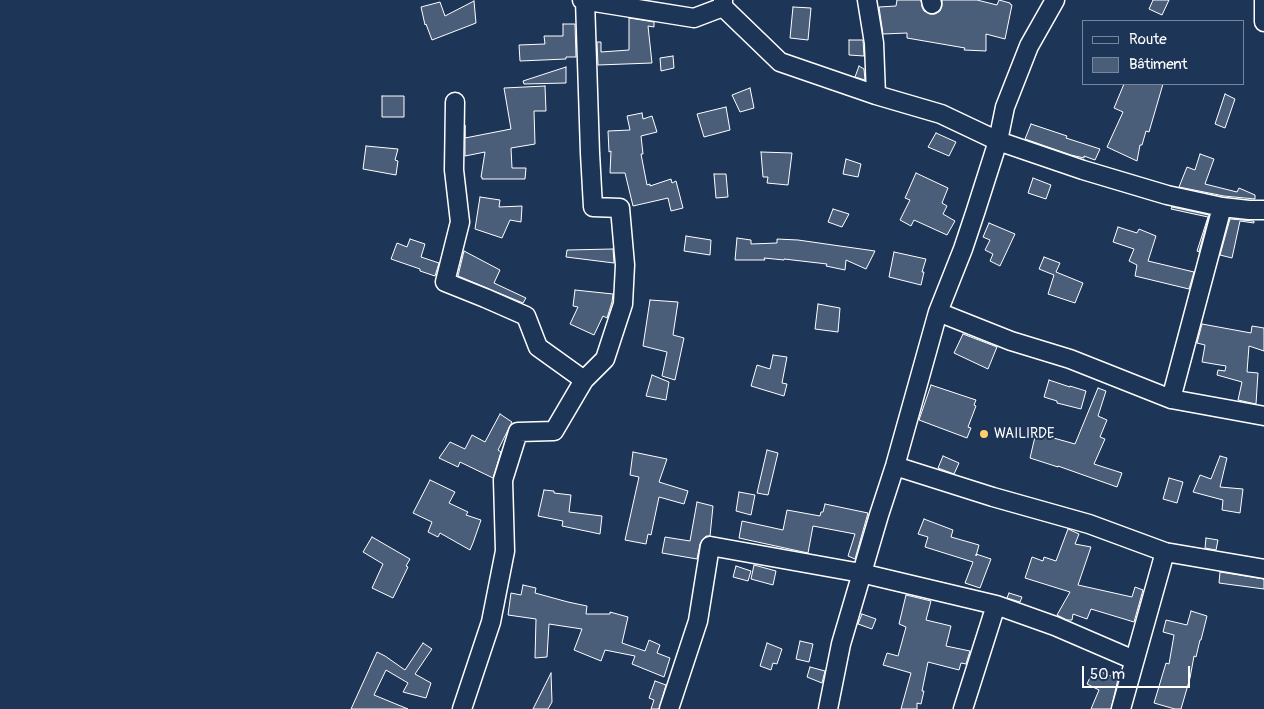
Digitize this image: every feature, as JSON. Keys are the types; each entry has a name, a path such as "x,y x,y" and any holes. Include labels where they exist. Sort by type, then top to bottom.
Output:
{"street":[{"path":"582,0 694,18 723,3 780,62 876,95 941,114 998,141 1093,173 1167,195 1222,207 1264,210"},
{"path":"462,709 491,622 505,551 503,480 518,432 554,430 584,380 605,359 623,304 625,265 620,208 593,207 585,0"},
{"path":"867,0 874,44 876,95"},
{"path":"828,709 841,644 895,466 938,312 963,250 998,141 1006,107 1029,46 1055,0"},
{"path":"454,102 454,170 460,222 445,282 526,316 538,347 584,380"},
{"path":"1171,399 1222,207"},
{"path":"938,312 1011,341 1070,359 1171,399 1264,416"},
{"path":"895,466 1089,524 1165,552 1264,569"},
{"path":"669,709 698,621 710,546 861,574 996,605 1056,626 1134,660"},
{"path":"1121,709 1165,552"},
{"path":"963,709 996,605"}],"building":[{"path":"897,0 921,0 924,11 930,14 940,11 942,0 977,0 997,5 999,0 1012,5 1005,39 986,34 986,51 964,50 965,48 907,38 907,33 883,34 879,7 896,6"},
{"path":"1153,0 1169,0 1162,15 1149,9"},
{"path":"474,1 476,23 432,40 425,25 421,7 440,2 445,16"},
{"path":"793,7 811,8 808,40 790,38"},
{"path":"629,18 654,22 654,27 648,26 652,63 598,65 597,42 601,42 601,52 629,50"},
{"path":"563,24 575,24 576,57 520,61 519,45 545,44 544,36 563,36"},
{"path":"849,40 863,40 864,56 849,55"},
{"path":"673,56 674,68 661,71 660,58"},
{"path":"859,66 864,69 865,80 855,77"},
{"path":"566,67 566,83 524,84 523,81"},
{"path":"1124,85 1163,85 1149,132 1146,131 1142,145 1140,145 1137,161 1107,147 1123,112 1114,108"},
{"path":"545,86 546,111 534,111 535,144 511,148 512,168 526,168 525,179 482,179 485,152 465,156 465,138 511,129 504,88"},
{"path":"750,88 754,108 740,112 732,95"},
{"path":"1225,94 1235,99 1225,128 1215,124"},
{"path":"382,96 404,96 404,117 382,117"},
{"path":"726,107 730,130 704,137 697,114"},
{"path":"642,113 643,119 652,116 657,132 641,136 643,154 641,154 647,185 650,184 650,186 671,179 672,183 676,181 683,208 671,211 668,198 633,206 625,173 610,173 611,151 609,152 608,131 630,130 627,116"},
{"path":"1031,124 1100,149 1095,160 1084,156 1084,158 1071,155 1025,139"},
{"path":"936,133 956,142 949,156 928,147"},
{"path":"366,146 398,149 395,160 398,161 396,175 363,169"},
{"path":"761,152 792,153 788,185 767,183 768,177 763,177"},
{"path":"1200,154 1214,159 1205,184 1237,192 1239,188 1255,195 1255,199 1224,196 1179,187 1187,167 1195,170"},
{"path":"846,159 861,164 858,177 843,174"},
{"path":"916,173 948,188 942,203 947,206 943,214 955,221 947,235 914,220 911,226 900,220 910,200 905,198"},
{"path":"714,174 726,174 728,197 716,198"},
{"path":"1033,178 1051,185 1046,199 1028,193"},
{"path":"480,197 500,200 499,207 522,206 521,222 510,220 502,238 475,229"},
{"path":"1172,207 1209,215 1199,252 1197,251 1208,217 1171,209"},
{"path":"833,209 849,214 842,227 828,222"},
{"path":"1230,219 1254,221 1254,223 1240,221 1232,258 1220,255"},
{"path":"989,223 1015,234 1000,266 990,261 993,254 985,250 990,240 983,237"},
{"path":"1118,227 1137,233 1139,229 1156,236 1148,261 1194,272 1189,289 1135,276 1137,265 1129,261 1134,249 1113,242"},
{"path":"686,236 711,240 710,255 684,251"},
{"path":"737,238 751,240 751,244 777,243 777,239 798,240 875,251 866,269 846,260 845,270 826,266 827,264 784,259 735,260"},
{"path":"410,239 425,244 421,257 439,263 435,276 391,259 397,243 407,247"},
{"path":"613,249 614,263 566,257 567,250"},
{"path":"464,251 500,270 494,283 526,298 523,303 458,276"},
{"path":"894,252 926,259 921,285 889,277"},
{"path":"1044,257 1060,263 1056,272 1083,283 1075,303 1048,294 1054,275 1039,269"},
{"path":"575,290 613,294 607,318 603,316 594,335 570,324 578,307 573,306"},
{"path":"650,300 678,302 673,335 684,338 675,380 662,376 667,352 643,346"},
{"path":"818,304 840,308 838,332 815,329"},
{"path":"1202,324 1251,333 1252,326 1264,328 1264,351 1249,346 1247,372 1258,373 1256,404 1238,400 1242,382 1217,375 1218,370 1225,371 1226,366 1202,362 1205,345 1197,343"},
{"path":"963,334 997,347 988,369 954,353"},
{"path":"773,355 787,357 782,383 787,384 784,396 751,386 757,365 770,369"},
{"path":"652,375 669,382 666,400 646,396"},
{"path":"1049,380 1086,391 1081,409 1057,403 1057,401 1044,397"},
{"path":"931,385 976,400 974,405 976,406 968,427 971,428 967,438 919,420"},
{"path":"1098,388 1106,391 1098,416 1107,420 1100,437 1105,439 1094,464 1122,473 1117,487 1030,458 1037,428 1052,432 1050,437 1075,444"},
{"path":"500,414 512,422 498,450 501,452 493,478 460,462 458,467 439,458 450,442 465,449 472,435 485,442"},
{"path":"767,450 778,453 768,495 757,493"},
{"path":"633,452 667,459 659,482 688,491 684,504 659,497 651,535 648,534 646,544 625,540 639,477 630,475"},
{"path":"943,456 959,463 954,474 938,468"},
{"path":"1220,456 1227,458 1220,487 1243,489 1240,513 1222,510 1223,500 1193,492 1200,475 1211,479"},
{"path":"1169,478 1183,482 1177,503 1163,499"},
{"path":"430,480 455,492 449,503 468,512 466,515 481,520 470,550 440,533 438,537 428,532 432,522 413,513"},
{"path":"544,490 571,495 569,512 602,516 600,534 562,526 563,521 538,516"},
{"path":"739,492 755,495 751,515 736,511"},
{"path":"697,502 713,506 710,536 706,536 702,540 697,559 662,553 665,537 690,541"},
{"path":"825,504 868,513 855,559 848,556 855,534 813,526 808,553 739,538 742,521 783,530 787,510 820,516"},
{"path":"924,519 953,530 951,537 979,545 976,554 991,559 980,588 965,583 973,562 925,547 928,537 918,534"},
{"path":"1068,529 1079,534 1075,544 1091,547 1078,585 1132,597 1135,587 1143,590 1134,622 1091,609 1087,619 1073,614 1072,620 1067,620 1057,615 1070,592 1025,578 1032,557 1043,561 1044,557 1056,561"},
{"path":"372,537 410,559 393,598 372,588 383,564 363,552"},
{"path":"1206,538 1218,540 1216,550 1205,548"},
{"path":"754,565 776,571 773,585 751,579"},
{"path":"736,566 751,571 748,581 733,577"},
{"path":"1220,572 1264,579 1264,589 1219,583"},
{"path":"523,585 536,588 535,593 587,606 586,614 610,614 610,612 628,617 622,643 645,651 649,640 660,645 657,653 670,658 664,677 632,664 635,656 605,650 601,661 574,650 582,629 549,624 547,657 535,658 536,619 508,615 511,593 521,595"},
{"path":"1009,593 1022,597 1020,602 1007,598"},
{"path":"906,595 931,601 926,620 951,626 946,646 970,651 966,664 961,663 959,670 928,662 921,704 917,703 917,709 901,709 911,673 883,665 887,653 898,656 906,627 899,624"},
{"path":"1191,611 1207,616 1196,657 1194,656 1181,709 1175,709 1154,703 1166,663 1169,664 1174,635 1163,632 1166,620 1187,625"},
{"path":"862,614 876,619 872,629 858,624"},
{"path":"800,641 813,644 809,662 796,659"},
{"path":"423,643 432,649 415,674 431,683 426,698 403,692 408,683 386,670 374,695 408,709 351,709 377,652 405,670"},
{"path":"767,643 782,649 777,664 773,663 771,670 760,666"},
{"path":"810,667 825,671 822,683 807,677"},
{"path":"1094,669 1118,679 1111,709 1091,709 1099,690 1087,684"},
{"path":"551,673 552,702 548,709 533,709"},
{"path":"655,681 666,685 659,709 651,709 654,700 649,698"}],"place":[{"name":"WAILIRDE","path":"984,434"}]}
